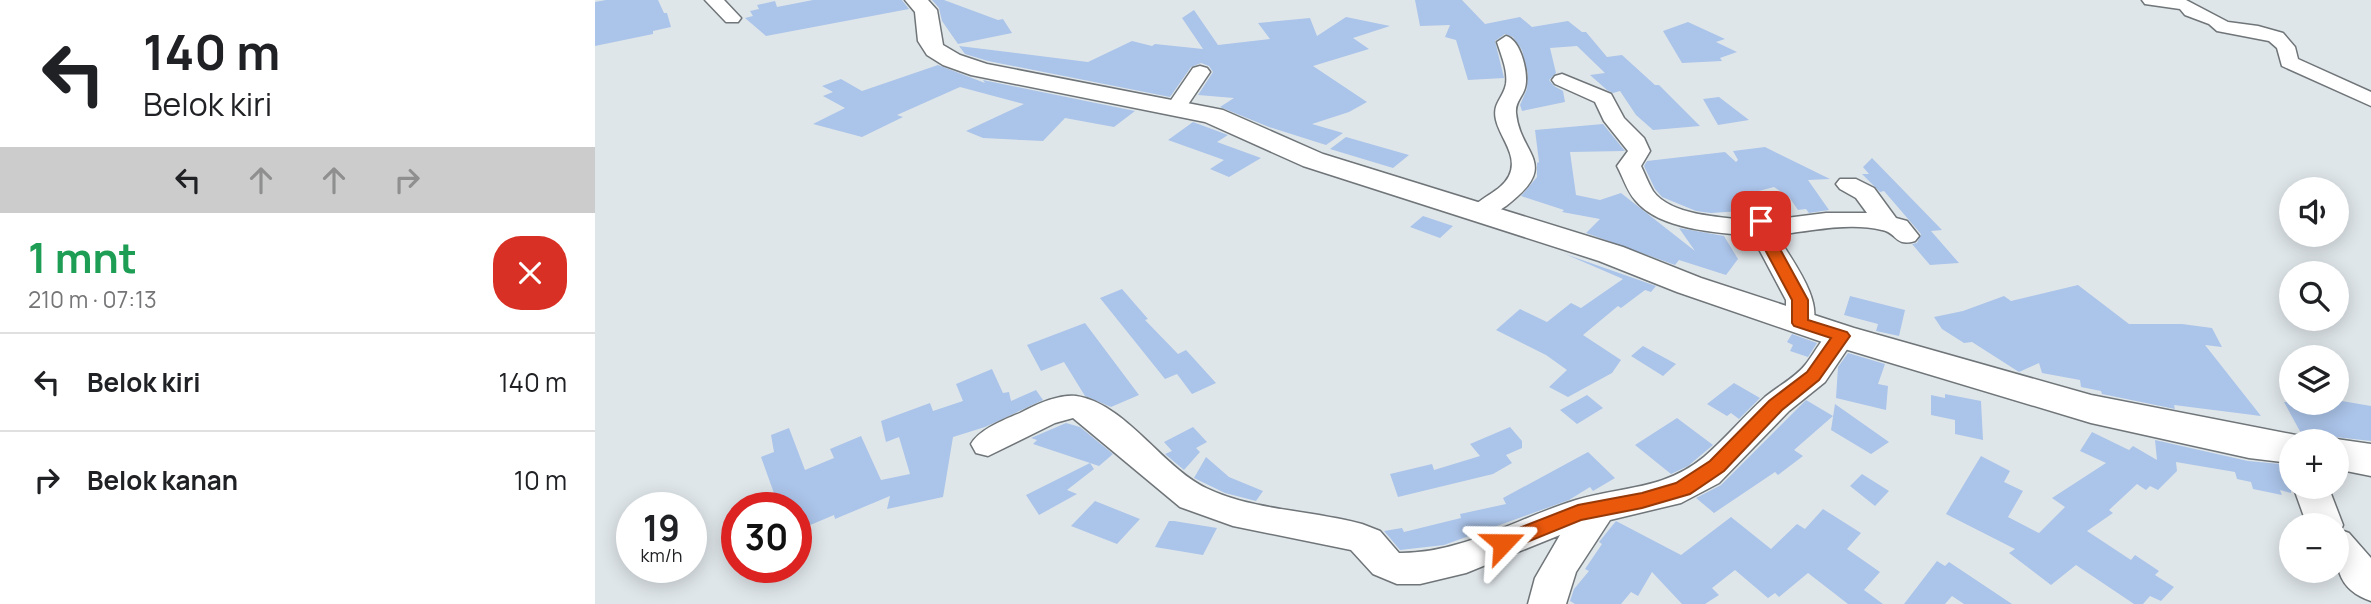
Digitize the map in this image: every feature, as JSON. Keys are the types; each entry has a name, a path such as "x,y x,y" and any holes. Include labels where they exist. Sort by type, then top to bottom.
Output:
{"main road":[{"path":"916,0 926,10 929,42 941,56 951,61 989,72 1177,106 1214,116 1313,160 1611,254 1689,285 1841,336 2091,409 2249,443 2279,447"},
{"path":"2349,456 2371,460"}],"street":[{"path":"715,0 732,18"},
{"path":"2151,0 2185,5 2191,11 2214,20 2223,27 2258,31 2271,29 2286,47 2289,62 2371,100"},
{"path":"1481,212 1519,183 1525,167 1522,152 1509,131 1504,111 1516,79 1506,42"},
{"path":"1177,106 1200,72"},
{"path":"1562,79 1604,98 1615,121 1636,143 1639,150 1629,166 1644,196 1657,207 1696,222 1758,218 1826,221 1896,229 1865,193 1848,184"},
{"path":"1758,218 1800,300 1800,323"},
{"path":"988,444 1058,410 1075,407 1093,414 1167,481 1192,497 1223,509 1364,540 1386,564 1396,568 1438,565 1483,552 1578,513 1668,494 1696,481 1717,466 1776,405 1813,376 1841,336"},
{"path":"1547,604 1565,556 1599,508"},
{"path":"2349,559 2371,585"}],"building":[{"path":"658,0 664,13 667,13 671,27 653,31 653,34 595,46 595,2"},
{"path":"813,0 902,0 909,9 766,36 745,18 753,16 750,11 759,9 757,5 775,1 777,7"},
{"path":"932,0 944,0 998,20 1003,19 1012,33 958,44"},
{"path":"1415,0 1462,0 1485,24 1520,17 1532,27 1568,21 1586,32 1607,57 1622,55 1655,85 1659,85 1700,126 1653,130 1636,115 1620,91 1613,93 1607,90 1590,75 1605,73 1577,46 1550,48 1556,73 1549,80 1563,91 1565,102 1522,111 1520,105 1527,89 1528,74 1522,50 1513,37 1505,34 1495,41 1504,78 1468,80 1456,40 1445,37 1450,25 1420,26"},
{"path":"1194,10 1218,45 1270,39 1258,23 1310,18 1317,36 1346,17 1390,26 1353,38 1369,49 1313,66 1367,102 1349,112 1312,124 1343,133 1326,145 1269,127 1220,107 1234,98 1198,95 1213,72 1209,66 1201,63 1191,67 1170,97 988,61 965,54 959,46 1088,62 1132,41 1152,46 1155,44 1203,49 1182,18"},
{"path":"1688,22 1725,39 1716,42 1737,52 1720,58 1722,61 1682,63 1663,31"},
{"path":"938,65 985,83 983,80 1135,111 1114,127 1065,118 1043,141 983,138 966,131 1024,104 960,87 897,115 903,117 862,137 813,124 845,108 823,96 833,92 822,86 841,79 862,91"},
{"path":"1719,97 1749,120 1718,125 1703,99"},
{"path":"1193,122 1228,135 1217,142 1261,158 1229,177 1210,169 1224,160 1168,140"},
{"path":"1603,124 1625,151 1570,152 1576,195 1600,200 1621,193 1695,251 1679,228 1724,236 1738,259 1726,275 1679,260 1675,265 1586,233 1600,219 1562,212 1564,210 1521,196 1537,177 1539,162 1535,130"},
{"path":"1346,137 1409,155 1393,168 1330,149"},
{"path":"1765,147 1830,179 1808,180 1829,210 1809,213 1806,209 1798,210 1789,197 1774,187 1743,195 1746,201 1742,211 1696,211 1662,197 1644,166 1647,161 1725,152 1736,162 1738,160 1733,151"},
{"path":"1872,158 1942,230 1931,231 1959,263 1930,265 1912,244 1917,243 1921,234 1884,191 1880,192 1862,174 1869,174 1863,167"},
{"path":"1423,216 1453,226 1440,238 1410,227"},
{"path":"1565,254 1656,286 1651,292 1645,290 1621,308 1618,306 1583,335 1621,360 1612,373 1568,397 1549,387 1567,370 1546,355 1496,330 1520,309 1547,322 1571,303 1581,308 1623,279"},
{"path":"2078,285 2129,324 2182,324 2212,328 2222,347 2205,345 2261,416 2174,405 2175,409 2102,394 2101,391 2081,387 2080,380 2042,373 2039,363 2019,372 1972,342 1964,343 1942,329 1934,317 1963,311 2004,296 2011,301"},
{"path":"1122,289 1148,319 1145,320 1178,354 1186,350 1216,383 1192,394 1177,374 1165,379 1100,298"},
{"path":"1850,296 1905,310 1899,336 1876,331 1878,324 1844,315"},
{"path":"1085,323 1139,395 1111,407 1085,396 1064,362 1041,371 1027,345"},
{"path":"1792,334 1817,343 1808,357 1790,351 1793,345 1787,342"},
{"path":"1643,346 1676,364 1663,376 1631,356"},
{"path":"1848,353 1885,364 1878,384 1888,386 1886,410 1836,398 1838,367"},
{"path":"992,369 1003,393 1009,392 1011,401 1036,390 1043,400 985,427 953,437 943,497 887,509 890,496 835,519 834,515 812,524 812,492 774,492 761,457 774,452 771,435 789,428 805,470 834,458 830,449 861,436 881,480 910,474 899,437 886,442 881,421 930,403 933,411 963,401 956,384"},
{"path":"1734,383 1760,398 1739,419 1731,413 1727,416 1707,404"},
{"path":"1945,394 1981,401 1983,440 1955,434 1955,420 1931,415 1931,395 1945,398"},
{"path":"1587,395 1603,408 1577,424 1560,410"},
{"path":"1806,400 1833,416 1794,450 1803,456 1778,475 1775,472 1714,513 1696,498 1721,485"},
{"path":"2349,402 2371,406 2371,441 2349,438 2349,429 2299,429 2291,415 2349,415"},
{"path":"1835,404 1889,442 1871,454 1831,430"},
{"path":"1677,418 1713,445 1688,466 1671,474 1635,445"},
{"path":"1066,423 1080,427 1113,454 1099,466 1033,444 1037,440 1031,438"},
{"path":"1193,427 1207,442 1196,448 1200,452 1184,470 1165,454 1172,451 1164,442"},
{"path":"1510,427 1522,441 1522,448 1506,455 1512,463 1493,474 1398,497 1390,474 1432,464 1434,470 1480,456 1470,444"},
{"path":"2092,432 2129,450 2133,446 2157,460 2155,440 2248,461 2279,464 2279,494 2253,489 2251,482 2237,479 2235,472 2176,462 2177,471 2158,490 2150,486 2146,490 2137,484 2109,510 2113,513 2087,531 2131,560 2135,555 2159,571 2155,575 2174,587 2161,601 2150,596 2143,604 2134,604 2076,565 2051,585 2009,553 2015,549 1946,514 1981,456 2010,471 2004,482 2023,491 2008,517 2039,533 2065,507 2052,498 2106,463 2080,451"},
{"path":"1588,452 1615,478 1593,491 1590,487 1569,500 1444,545 1400,550 1384,531 1402,528 1404,532 1461,518 1460,514 1506,504 1503,498"},
{"path":"1206,457 1229,477 1263,491 1256,501 1225,493 1194,478"},
{"path":"1090,463 1094,469 1067,490 1077,494 1039,515 1026,495"},
{"path":"1862,474 1889,491 1875,506 1850,486"},
{"path":"1095,501 1140,519 1117,544 1071,526"},
{"path":"1823,509 1861,533 1847,549 1880,572 1864,590 1883,604 1848,604 1808,573 1779,597 1775,593 1768,598 1735,570 1712,588 1719,595 1705,604 1682,604 1652,572 1638,596 1631,592 1621,604 1575,604 1570,601 1574,589 1589,571 1585,569 1602,544 1599,542 1616,521 1681,555 1731,517 1771,549 1797,524 1805,529"},
{"path":"1169,521 1217,528 1203,555 1155,547"},
{"path":"1937,561 1945,566 1949,562 2012,604 1964,604 1952,596 1945,604 1904,604"}],"route":[{"path":"1503,543 1578,513 1683,489 1717,466 1776,405 1813,376 1841,336 1800,323 1800,300 1761,229 1761,221"}]}
